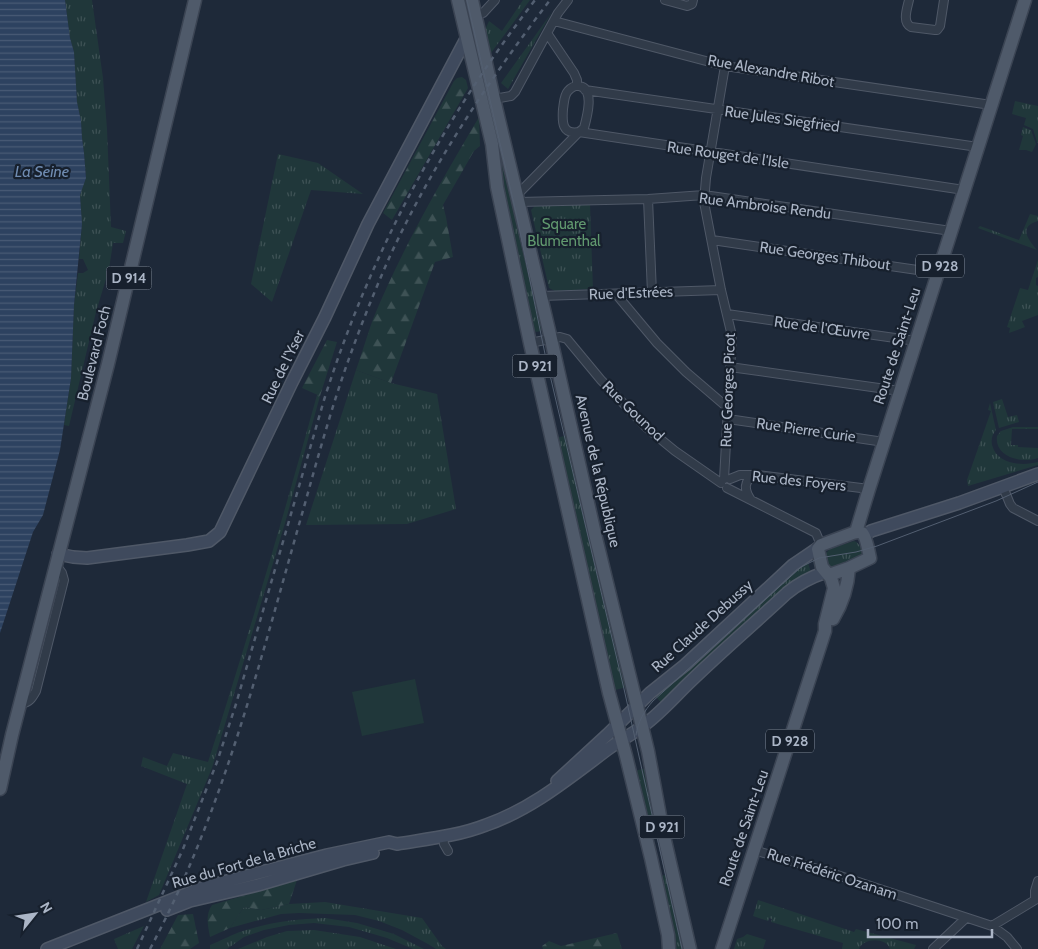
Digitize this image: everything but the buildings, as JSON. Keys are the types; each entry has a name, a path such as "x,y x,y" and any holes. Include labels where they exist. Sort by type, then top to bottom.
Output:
{"main road":[{"name":"Boulevard Foch","path":"0,789 108,364 195,0"},
{"name":"D 921","path":"458,0 492,144 497,186 530,343 608,687 614,729 651,858 668,935 669,949"},
{"name":"Avenue de la République","path":"472,0 595,534 650,757 663,832 690,949"},
{"name":"Route de Saint-Leu","path":"860,534 869,490 1026,0"},
{"name":"Rue de l'Yser","path":"57,560 187,545 209,541 220,532 325,317 368,224 467,37"},
{"path":"450,68 465,62 473,62"},
{"path":"819,547 872,531 1038,474"},
{"name":"D 928","path":"819,547 820,563 827,573 848,568 870,558 860,534"},
{"name":"Rue Claude Debussy","path":"614,729 650,693 685,665 797,561 819,547"},
{"name":"Route de Saint-Leu","path":"722,949 825,631 837,612 848,582 848,568"},
{"name":"Route de Saint-Leu","path":"825,631 825,624 834,590 827,573"},
{"path":"618,743 659,713 692,680 787,593 809,579 827,573"},
{"name":"Rue du Fort de la Briche","path":"538,800 614,729"},
{"name":"Rue du Fort de la Briche","path":"47,949 204,887 350,850 389,842 398,844 443,836 488,825 526,808 618,743"},
{"name":"Rue du Fort de la Briche","path":"69,949 174,907 274,881 362,855 390,850 398,844"}],"street":[{"path":"475,14 484,13 495,0"},
{"path":"494,99 511,96 515,92 554,21 568,0"},
{"path":"665,0 687,6 692,4 693,0"},
{"path":"909,0 906,21 908,26 935,30 940,26 944,0"},
{"name":"Rue Alexandre Ribot","path":"554,21 725,66 991,105"},
{"path":"548,33 577,80 577,86 571,88 566,96 562,121 564,127 569,131 579,132"},
{"name":"Rue Georges Picot","path":"725,66 704,196 704,205 732,336 725,482"},
{"name":"Rue Jules Siegfried","path":"577,86 585,90 978,147"},
{"path":"518,198 585,126 589,99 585,90"},
{"name":"Rue Rouget de l'Isle","path":"579,132 964,190"},
{"name":"Rue Ambroise Rendu","path":"518,198 648,199 704,196 951,231"},
{"path":"648,199 652,293"},
{"name":"Rue Georges Thibout","path":"712,240 938,273"},
{"name":"Rue d'Estrées","path":"541,296 721,290"},
{"path":"616,294 656,343 728,408"},
{"name":"Rue de l'Œuvre","path":"727,314 916,341"},
{"name":"Rue Gounod","path":"551,339 562,337 567,339 601,380 647,428 675,451 751,500 816,533 819,547"},
{"path":"530,343 551,339"},
{"path":"730,368 900,391"},
{"name":"Rue Pierre Curie","path":"728,419 884,442"},
{"name":"Rue des Foyers","path":"725,482 740,475 757,475 869,490"},
{"path":"751,500 746,492 746,485 750,478 757,475"},
{"path":"1003,487 1010,504 1016,510 1038,521"},
{"path":"443,836 444,844 448,851"},
{"name":"Rue Frédéric Ozanam","path":"754,850 831,873 992,926 1007,937 1016,949"},
{"path":"992,926 1036,901 1035,891 1038,881"},
{"path":"933,949 966,918"}],"green space":[{"path":"65,0 92,0 103,78 111,227 126,231 123,243 113,243 109,269 96,312 69,426 64,425 71,378 74,305 78,273 88,270 83,259 79,259 82,224 80,195 86,177 81,121 77,102 74,52 70,38"},
{"path":"523,0 530,0 491,53 485,30 489,21 502,31"},
{"path":"552,12 508,89 501,83"},
{"path":"462,77 466,80 468,88 392,220 383,213 454,81"},
{"path":"1015,101 1038,106 1038,143 1033,129 1024,125 1026,118 1012,114"},
{"path":"495,113 543,328 538,332 533,330 503,201"},
{"path":"479,117 480,146 474,151 443,205 453,257 435,262 391,383 356,370 373,319 396,267 436,191"},
{"path":"1023,127 1031,130 1036,144 1032,152 1019,150 1023,136 1021,135"},
{"path":"278,154 318,163 363,194 311,190 272,302 251,284"},
{"name":"Square Blumenthal","path":"590,204 593,289 555,291 549,288 531,210 535,206"},
{"path":"1030,214 1038,216 1038,221 1028,227 1027,230 1028,238 1037,250 978,228 980,226 1019,240"},
{"path":"1038,260 1036,285 1038,286 1038,315 1022,321 1025,327 1009,333 1010,328 1007,327 1020,288 1028,290"},
{"path":"327,340 337,342 320,396 302,388"},
{"path":"356,370 391,383 437,394 456,509 407,524 306,525"},
{"path":"317,395 320,396 285,523 212,768 159,895 146,902 187,784 141,766 143,757 167,766 173,753 208,762 237,671"},
{"path":"1002,399 1008,417 1017,415 1019,422 999,428 993,402"},
{"path":"990,403 996,430 992,441 995,452 999,457 1011,462 1025,464 1038,462 1038,465 968,486 967,480 991,411 988,410"},
{"path":"1013,427 1038,427 1038,429 1012,429 1011,445 1038,448 1038,458 1024,460 1004,454 997,443 997,436 1001,431"},
{"path":"569,435 627,687 611,691 555,438"},
{"path":"854,541 861,547 862,557 834,568 829,566 825,554 830,549"},
{"path":"807,559 811,573 662,704 654,694"},
{"path":"415,679 424,723 362,736 352,692"},
{"path":"647,768 660,837 650,839 634,771"},
{"path":"668,874 685,949 673,949 658,877"},
{"path":"297,880 289,904 261,910 244,907 230,928 210,937 208,917 212,905"},
{"path":"758,900 854,932 856,929 916,945 914,949 890,949 884,942 874,940 861,945 859,949 842,949 843,943 771,922 772,919 769,918 768,921 753,916"},
{"path":"325,902 422,918 446,949 436,949 402,930 379,921 355,915 281,914 230,928 244,907 261,910 289,904"},
{"path":"193,914 199,943 190,949 160,949 178,915"},
{"path":"325,918 357,923 394,934 424,949 413,949 387,938 349,927 314,923 264,930 244,937 227,949 210,949 210,945 235,934 264,925"},
{"path":"144,926 132,949 118,949 114,939"},
{"path":"314,930 360,937 396,949 238,949 287,931"},
{"path":"617,933 622,949 543,949 542,946 549,941 561,946"},
{"path":"747,934 766,940 763,949 734,949 737,939"}],"water":[{"name":"La Seine","path":"0,0 65,0 70,38 74,52 77,102 81,121 86,178 80,195 82,224 74,305 71,378 60,450 43,515 33,532 0,633"}],"tram line":[{"path":"467,0 517,217 545,354 624,689 682,949"},
{"path":"636,735 642,717 653,701 801,567 819,558 856,552 877,546 996,501 1038,482"}],"railway":[{"path":"137,949 183,849 217,762 236,704 324,400 342,346 363,293 386,241 439,141 469,93 535,0"},
{"path":"150,949 176,896 220,788 256,676 335,402 356,339 378,283 406,222 443,156 505,61 550,0"}]}
